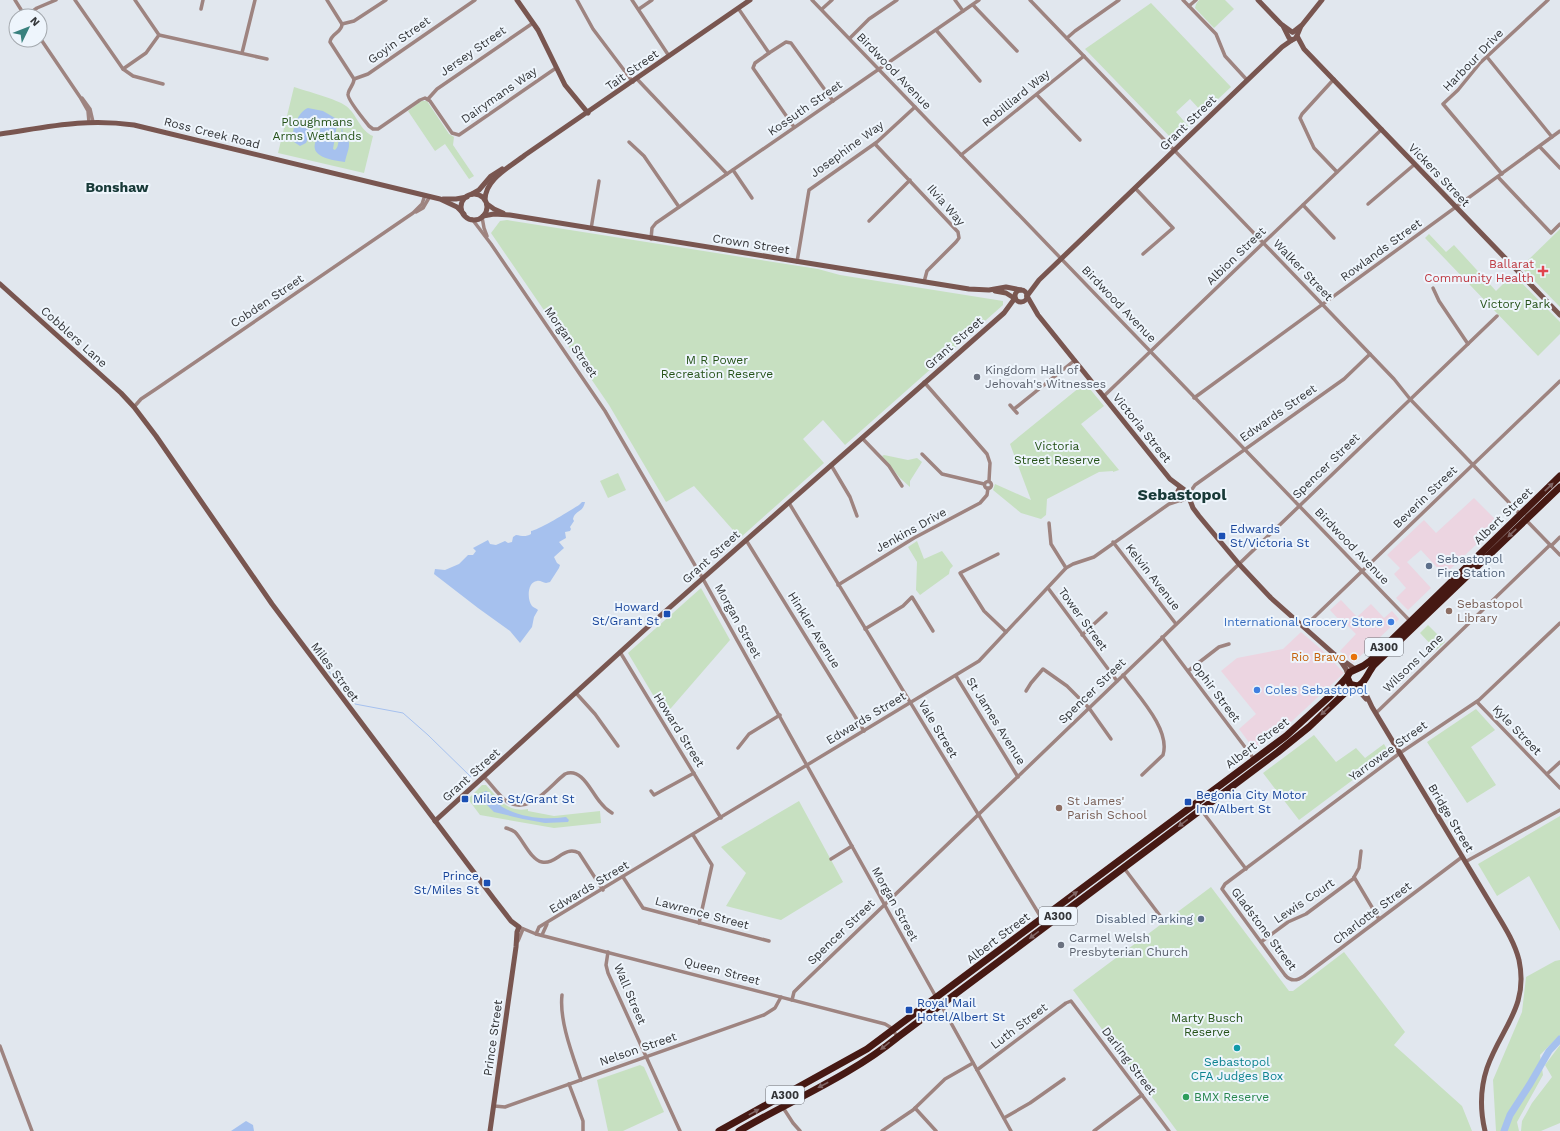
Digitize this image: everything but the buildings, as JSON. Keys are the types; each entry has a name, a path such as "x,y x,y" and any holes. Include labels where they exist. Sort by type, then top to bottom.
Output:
{"highway":[{"name":"Albert Street","path":"1355,669 1368,663 1560,476"},
{"name":"Albert Street","path":"1364,680 1374,665 1560,487"},
{"path":"1355,669 1362,671 1364,680 1361,685 1355,686 1350,684 1348,676 1350,672 1355,669"},
{"name":"Albert Street","path":"719,1131 867,1049 1254,760 1302,722 1338,689 1348,676"},
{"name":"Albert Street","path":"741,1130 782,1106 851,1070 875,1055 940,1004 1259,766 1309,727 1348,690 1355,686"},
{"path":"739,1120 741,1130"}],"street":[{"path":"37,8 56,0"},
{"path":"75,0 123,69 133,76 163,84"},
{"path":"135,0 159,35 267,59"},
{"path":"201,9 203,0"},
{"path":"242,54 254,0"},
{"path":"326,0 342,24 341,30 331,38 330,43 354,79 354,84 348,93 348,99 370,127 373,129 380,128 421,99 428,99"},
{"path":"342,24 355,21 386,0"},
{"name":"Goyin Street","path":"354,79 361,78 368,74 474,0"},
{"path":"518,0 533,22 565,85 588,112"},
{"path":"577,0 593,28 635,80 727,174"},
{"path":"632,0 669,56"},
{"path":"639,9 652,0"},
{"name":"Tait Street","path":"469,196 479,190 491,176 525,155 750,0"},
{"name":"Birdwood Avenue","path":"812,0 1411,622"},
{"path":"822,10 832,0"},
{"path":"850,38 869,19 897,0"},
{"path":"955,0 963,11"},
{"name":"Kossuth Street","path":"651,239 654,225 979,0"},
{"name":"Walker Street","path":"1030,0 1323,304 1394,379 1410,399 1560,556"},
{"path":"1066,38 1119,0"},
{"path":"1184,0 1216,34 1225,57 1248,80"},
{"path":"1189,6 1196,0"},
{"name":"Vickers Street","path":"1258,0 1560,315"},
{"name":"Grant Street","path":"1027,296 1039,280 1061,258 1293,38 1322,0"},
{"name":"Harbour Drive","path":"1500,176 1443,104 1487,57 1548,0"},
{"path":"973,5 1017,51"},
{"path":"738,8 770,53"},
{"name":"Jersey Street","path":"428,99 437,89 533,22"},
{"name":"Vickers Street","path":"1281,24 1292,32"},
{"name":"Grant Street","path":"1293,38 1289,34 1302,25"},
{"path":"936,30 980,81"},
{"path":"123,69 146,53 159,35"},
{"path":"794,127 753,68 755,63 786,42 790,42 833,101"},
{"path":"47,48 78,95 90,109 91,122"},
{"name":"Robilliard Way","path":"961,155 1084,56"},
{"path":"1487,57 1552,137"},
{"name":"Dairymans Way","path":"428,99 451,132 455,135 459,135 556,68"},
{"path":"1334,80 1302,114 1300,119 1314,148 1337,172"},
{"path":"1037,95 1080,140"},
{"name":"Josephine Way","path":"797,262 809,190 875,144 915,106"},
{"name":"Ross Creek Road","path":"0,134 58,124 91,122 122,123 440,199"},
{"name":"Albion Street","path":"1104,396 1382,129"},
{"name":"Rowlands Street","path":"1194,398 1560,131"},
{"path":"629,142 644,156 679,207"},
{"name":"Ilvia Way","path":"875,144 957,228 959,234 956,242 926,271 924,282"},
{"path":"1540,147 1560,168"},
{"name":"Tait Street","path":"486,202 486,192 490,183 525,155"},
{"path":"1368,204 1416,164"},
{"path":"733,170 752,198"},
{"path":"1500,176 1551,233 1560,224"},
{"path":"869,221 910,180"},
{"path":"591,229 598,181"},
{"path":"1135,188 1173,228 1143,254"},
{"path":"478,195 486,202 486,211 483,216 478,219 472,219 457,207 440,199 453,200 478,195"},
{"name":"Cobden Street","path":"134,407 138,401 413,213 423,208 427,196"},
{"path":"464,214 462,204 469,196"},
{"name":"Crown Street","path":"486,202 494,209 510,215"},
{"path":"1303,205 1334,238"},
{"name":"Crown Street","path":"483,216 494,214 510,215 969,290 989,290 1006,287 1021,290"},
{"name":"Morgan Street","path":"483,216 484,228 491,244"},
{"name":"Morgan Street","path":"472,219 491,244 601,405 703,579 936,998"},
{"name":"Grant Street","path":"1021,290 1039,280"},
{"name":"Cobblers Lane","path":"0,284 121,393 134,407"},
{"path":"1433,288 1439,301 1468,344"},
{"name":"Crown Street","path":"989,290 1006,293 1014,298"},
{"path":"1021,290 1026,292 1027,296 1025,300 1021,302 1014,298 1016,292 1021,290"},
{"name":"Victoria Street","path":"1027,296 1038,315"},
{"name":"Grant Street","path":"1004,313 1014,298"},
{"name":"Grant Street","path":"435,820 620,652 924,382 1004,313 1021,302"},
{"name":"Victoria Street","path":"1021,302 1030,307 1038,315 1075,360 1170,479 1176,493"},
{"name":"Spencer Street","path":"792,1000 798,988 884,904 1497,316"},
{"name":"Edwards Street","path":"1184,489 1195,485 1344,379 1370,354"},
{"path":"1014,409 1075,360"},
{"name":"Beverin Street","path":"1304,627 1560,381"},
{"path":"922,454 942,474 984,484 985,487 988,488 991,487 991,484 988,481 990,463 987,454 924,382"},
{"path":"1010,405 1017,413"},
{"name":"Miles Street","path":"134,407 156,436 272,604 509,918 521,928 536,934"},
{"path":"862,438 893,471 902,486"},
{"path":"831,465 850,497 857,516"},
{"name":"Victoria Street","path":"1170,479 1184,489"},
{"path":"984,484 988,481"},
{"name":"Edwards Street","path":"1188,495 1195,485"},
{"name":"Jenkins Drive","path":"838,585 909,541 980,503 986,496 988,488"},
{"path":"1194,510 1186,491 1184,489 1180,489 1176,493 1178,498 1194,510 1238,564 1271,598 1334,654 1355,669"},
{"name":"Edwards Street","path":"1169,504 1176,493"},
{"path":"1182,500 1188,495"},
{"name":"Edwards Street","path":"536,934 538,928 979,661 1066,568 1073,564 1092,558 1169,504 1182,500"},
{"name":"Vale Street","path":"789,503 1046,926"},
{"path":"1049,523 1051,544 1066,568"},
{"name":"Wilsons Lane","path":"1376,713 1560,537"},
{"name":"Hinkler Avenue","path":"746,540 864,731"},
{"name":"Kelvin Avenue","path":"1113,542 1176,624"},
{"path":"998,554 960,574 985,612 1006,632"},
{"name":"Tower Street","path":"1048,588 1117,681"},
{"path":"865,629 903,606 912,597 933,631"},
{"path":"1082,635 1106,612"},
{"name":"Yarrowee Street","path":"1222,889 1224,885 1400,753 1477,702 1560,623"},
{"name":"Ophir Street","path":"1162,637 1259,766"},
{"path":"1188,671 1221,646 1229,644"},
{"name":"Howard Street","path":"620,652 721,818"},
{"path":"1334,654 1346,669 1348,676"},
{"path":"1026,691 1044,669 1062,682 1089,708 1111,739"},
{"path":"1123,675 1157,722 1163,738 1163,755 1142,775"},
{"name":"St James Avenue","path":"956,676 1018,776"},
{"path":"1364,680 1364,690 1372,707"},
{"path":"1355,686 1372,707"},
{"path":"576,693 595,714 618,746"},
{"name":"Kyle Street","path":"1477,702 1560,788"},
{"name":"Bridge Street","path":"1372,707 1511,939 1517,952 1521,981 1519,996 1512,1018 1492,1056 1484,1076 1481,1100 1485,1131"},
{"path":"738,748 749,734 780,716"},
{"path":"1547,774 1560,762"},
{"path":"484,777 506,800 513,804 521,805 528,804 538,799 567,774 576,773 582,777 599,801 612,813"},
{"path":"651,791 654,795 694,773"},
{"path":"1196,803 1246,869"},
{"name":"Charlotte Street","path":"1292,980 1302,978 1379,919 1464,860 1560,810"},
{"path":"506,828 516,834 534,857 540,862 549,862 569,851 580,853 603,890"},
{"path":"693,835 712,865 700,923"},
{"path":"831,859 852,846"},
{"path":"1361,851 1360,865 1354,878 1379,919"},
{"path":"1124,868 1164,921"},
{"name":"Lawrence Street","path":"623,877 642,908 769,941"},
{"name":"Lewis Court","path":"1261,942 1290,921 1306,914 1354,878"},
{"name":"Gladstone Street","path":"1222,889 1285,975 1292,980"},
{"name":"Edwards Street","path":"542,935 544,927 549,922"},
{"name":"Prince Street","path":"490,1131 517,933 521,928"},
{"name":"Queen Street","path":"536,934 885,1024 898,1036"},
{"name":"Wall Street","path":"608,952 606,965 608,973 680,1131"},
{"path":"562,995 561,1007 570,1046 581,1080"},
{"name":"Nelson Street","path":"494,1106 506,1107 766,1014 775,1008 781,997"},
{"name":"Luth Street","path":"977,1070 1066,1003 1070,1001 1073,1002"},
{"name":"Darling Street","path":"1073,1002 1169,1131"},
{"path":"940,1004 1011,1131"},
{"path":"0,1046 32,1131"},
{"path":"882,1131 902,1119 916,1108 943,1080 973,1063"},
{"path":"1004,1118 1030,1103 1064,1079"},
{"path":"569,1084 583,1121 583,1131"},
{"path":"1094,1131 1142,1095"},
{"path":"782,1106 800,1131"},
{"path":"916,1108 936,1131"},
{"path":"1099,1127 1102,1131"}],"shaded area":[{"path":"1474,498 1499,523 1444,575 1421,550 1407,562 1431,588 1408,610 1396,598 1406,588 1394,574 1400,568 1387,555 1424,520 1436,533"},
{"path":"1341,600 1357,617 1371,604 1384,618 1392,611 1399,619 1353,663 1340,651 1356,634 1344,622 1342,623 1330,610"},
{"path":"1301,632 1322,650 1344,673 1291,722 1254,749 1239,729 1256,714 1221,671 1237,658 1283,649"}],"green space":[{"path":"1199,0 1225,0 1234,9 1214,28 1195,8"},
{"path":"1151,3 1231,87 1203,113 1190,99 1176,112 1189,127 1174,141 1085,49"},
{"name":"Ploughmans Arms Wetlands","path":"294,87 342,103 350,109 365,130 373,136 364,173 278,153"},
{"path":"421,101 427,101 449,134 454,137 453,145 474,176 469,179 445,144 435,151 408,111"},
{"name":"M R Power Recreation Reserve","path":"507,220 818,269 840,275 1003,301 1003,305 845,445 823,420 803,439 824,463 740,538 694,486 666,502 609,405 491,233 500,221"},
{"path":"1560,229 1560,307 1521,267"},
{"name":"Victory Park","path":"1429,234 1446,252 1454,245 1496,291 1513,274 1560,322 1560,334 1538,356 1425,238"},
{"name":"Victoria Street Reserve","path":"1085,383 1104,406 1081,424 1119,470 1113,472 1099,472 1047,499 1046,515 1041,519 1021,513 993,490 995,484 1031,500 1010,444"},
{"path":"884,455 908,460 917,458 922,462 910,481 910,487 900,478 882,456"},
{"path":"618,473 626,490 608,498 600,481"},
{"path":"917,541 924,559 942,551 953,566 950,569 949,574 920,595 916,590 917,562 908,547"},
{"path":"701,588 730,640 665,715 628,653"},
{"path":"1428,625 1445,642 1436,650 1420,633"},
{"path":"1476,709 1495,730 1471,747 1496,785 1467,803 1427,742"},
{"path":"1314,735 1336,762 1356,748 1365,758 1384,744 1389,753 1299,820 1263,773"},
{"path":"482,785 486,785 499,800 514,809 528,809 528,811 554,816 600,811 601,823 554,828 480,815 468,799"},
{"path":"799,801 843,882 781,920 726,906 746,873 721,847"},
{"path":"1560,816 1560,931 1529,876 1497,896 1478,864"},
{"name":"Marty Busch Reserve","path":"1211,887 1289,991 1293,991 1344,952 1405,1032 1394,1045 1462,1106 1472,1131 1177,1131 1073,990"},
{"path":"1560,960 1560,1035 1540,1055 1543,1075 1517,1122 1519,1131 1496,1131 1493,1080 1522,1012 1526,977 1555,961"},
{"path":"1560,1045 1560,1123 1541,1131 1521,1131 1522,1121 1532,1103 1552,1077 1545,1065"},
{"path":"640,1065 644,1067 664,1112 623,1131 608,1131 597,1080"}],"water":[{"path":"308,108 323,111 335,118 337,125 333,149 335,150 337,148 341,134 348,139 349,146 345,162 328,159 319,154 315,149 315,143 321,125 319,119 315,122 306,143 300,146 294,142 293,133 298,117"},
{"path":"582,502 585,502 584,506 575,514 570,531 565,532 566,538 559,542 564,548 554,557 560,565 559,568 550,582 546,583 537,581 531,584 529,600 532,606 538,610 534,617 532,627 520,643 510,631 434,574 435,569 445,570 459,564 468,555 473,555 476,551 473,548 488,540 490,544 496,545 505,541 508,543 512,542 513,537 516,535 524,536 531,534 531,531 555,520"},
{"path":"486,791 491,794 502,807 519,814 543,818 566,817 569,820 568,822 545,823 494,812 480,798 481,793"},
{"path":"246,1121 253,1125 254,1131 231,1131"}],"waterway":[{"path":"342,129 342,134"},
{"path":"327,669 355,704 403,713 471,777"},
{"path":"1504,1131 1510,1115 1549,1051 1560,1039"}],"place":[{"name":"Ballarat Community Health","path":"1543,271"},
{"name":"Kingdom Hall of Jehovah's Witnesses","path":"977,377"},
{"name":"Edwards St/Victoria St","path":"1222,536"},
{"name":"Sebastopol Fire Station","path":"1429,566"},
{"name":"Sebastopol Library","path":"1449,611"},
{"name":"Howard St/Grant St","path":"667,614"},
{"name":"International Grocery Store","path":"1391,622"},
{"name":"Rio Bravo","path":"1354,657"},
{"name":"Coles Sebastopol","path":"1257,690"},
{"name":"Miles St/Grant St","path":"465,799"},
{"name":"Begonia City Motor Inn/Albert St","path":"1188,802"},
{"name":"St James' Parish School","path":"1059,808"},
{"name":"Prince St/Miles St","path":"487,883"},
{"name":"Disabled Parking","path":"1201,919"},
{"name":"Carmel Welsh Presbyterian Church","path":"1061,945"},
{"name":"Royal Mail Hotel/Albert St","path":"909,1010"},
{"name":"Sebastopol CFA Judges Box","path":"1237,1048"},
{"name":"BMX Reserve","path":"1186,1097"}],"district":[{"name":"Bonshaw","path":"117,187"},
{"name":"Sebastopol","path":"1182,494"}]}
